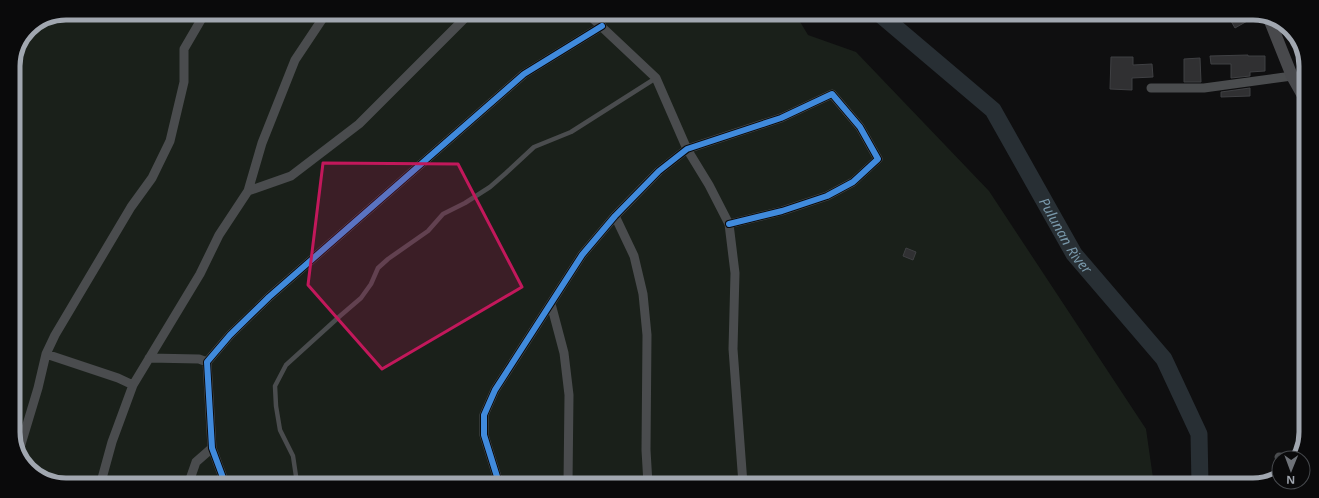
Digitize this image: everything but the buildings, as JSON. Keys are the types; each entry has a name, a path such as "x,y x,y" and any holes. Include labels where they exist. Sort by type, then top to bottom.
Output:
{"main road":[{"path":"1277,27 1292,76 1299,88"}],"street":[{"path":"21,443 38,388 46,354 55,335 131,207 152,178 170,141 184,82 184,49 201,20"},
{"path":"102,478 112,442 133,385 200,274 219,235 248,191 262,143 295,60 322,20"},
{"path":"248,191 291,176 359,124 464,20"},
{"path":"595,20 656,78 687,149 709,185 729,224 734,273 733,349 743,478"},
{"path":"223,478 212,448 207,362 230,335 269,297 524,74 602,26"},
{"path":"1151,88 1204,88 1292,76"},
{"path":"497,478 484,435 484,415 495,390 582,255 615,216 659,170 687,149 781,118 832,94 860,127 878,159 853,182 828,196 782,211 729,224"},
{"path":"615,216 634,256 643,294 647,335 646,450 648,478"},
{"path":"551,304 564,353 570,395 568,478"},
{"path":"46,354 118,378 133,385"},
{"path":"149,358 199,359 207,362"},
{"path":"190,478 196,462 212,448"}],"lane":[{"path":"296,478 292,456 280,430 276,406 275,386 286,365 361,298 371,284 378,268 388,259 428,231 443,214 465,203 490,187 534,147 570,132 656,78"}],"highlighted area":[{"path":"323,163 458,164 522,287 382,369 308,285"}],"shaded area":[{"path":"66,20 799,20 808,35 856,52 989,191 1146,429 1153,478 66,478 51,476 38,469 29,460 23,450 20,435 20,66 23,48 33,33 40,28 48,23"}],"waterway":[{"name":"Pulunan River","path":"887,20 993,110 1074,254 1164,359 1199,434 1200,478"}],"cycle path":[{"path":"223,478 212,448 207,362 230,335 269,297 524,74 602,26"},
{"path":"497,478 484,435 484,415 495,390 582,255 615,216 659,171 687,149 781,118 832,94 860,127 878,159 853,182 827,196 782,211 729,224"}]}
